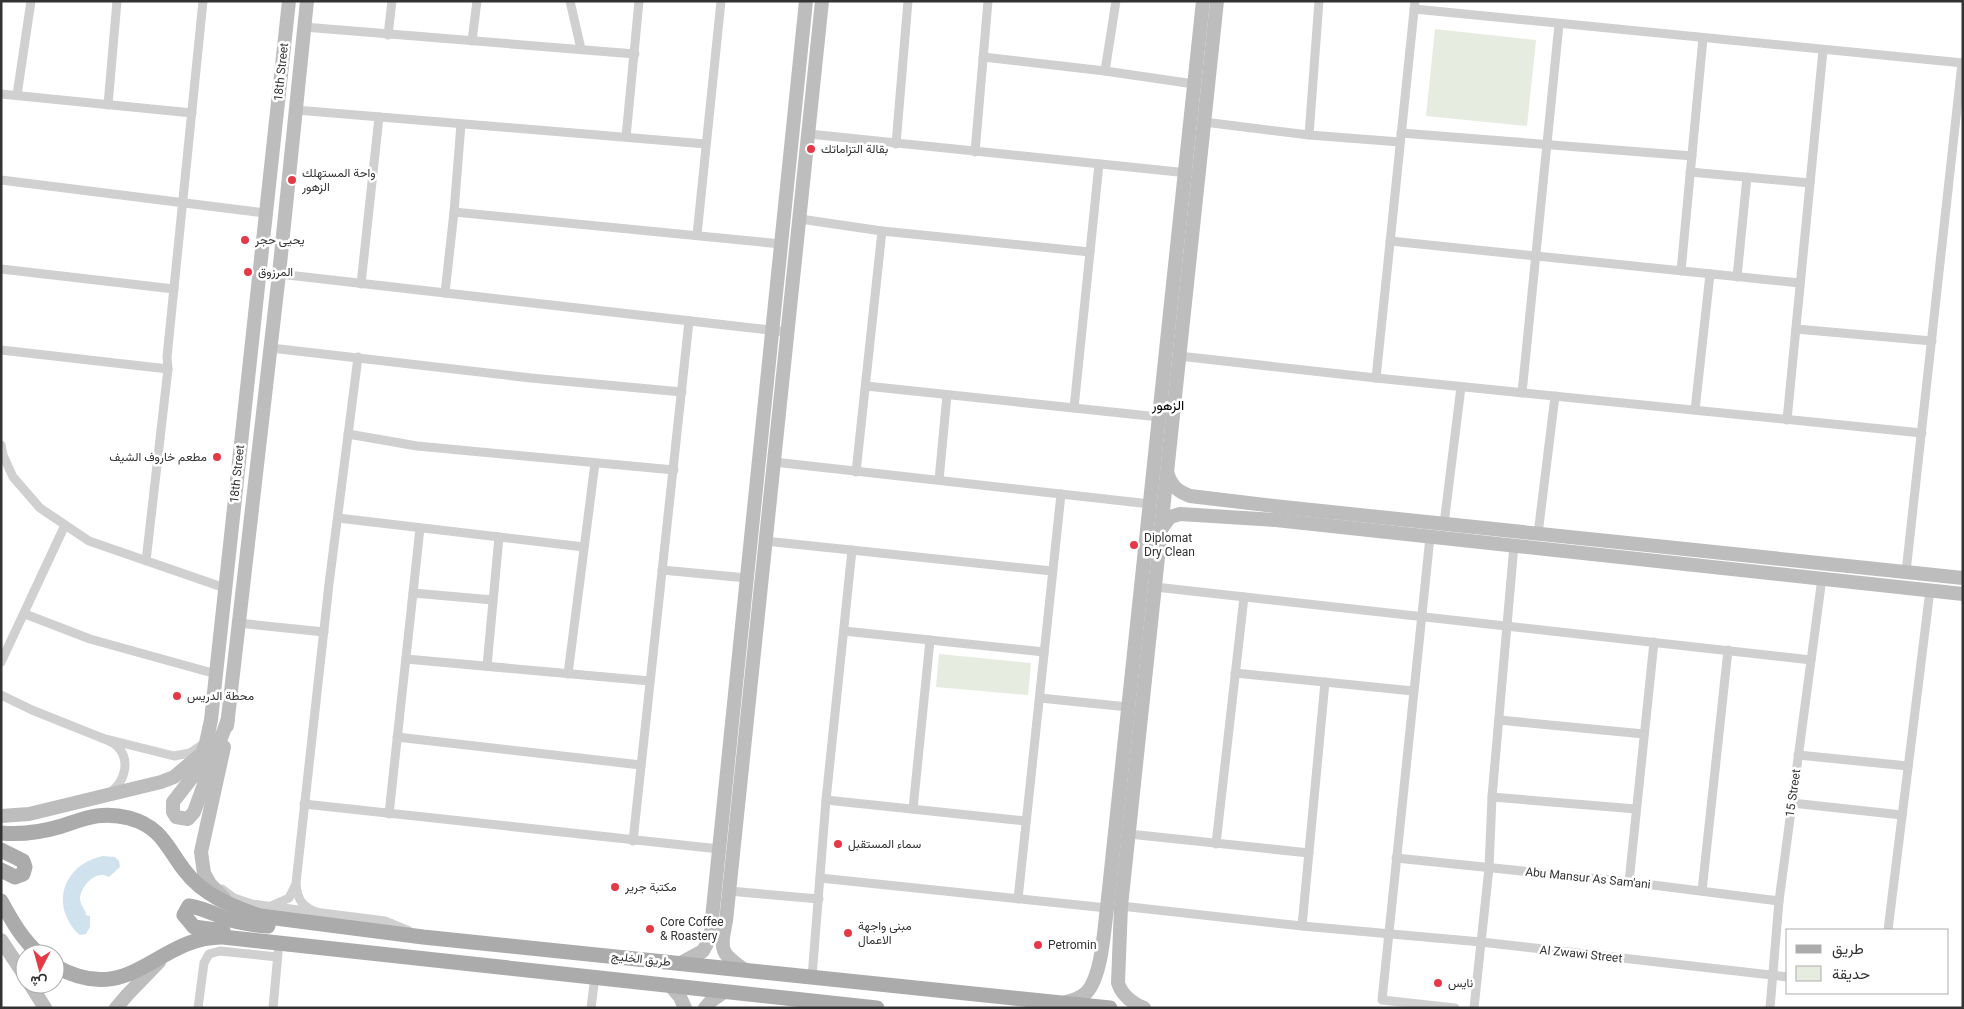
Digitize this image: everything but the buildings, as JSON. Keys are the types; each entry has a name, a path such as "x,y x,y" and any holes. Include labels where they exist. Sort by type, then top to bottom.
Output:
{"main road":[{"name":"طريق الخليج","path":"1,833 22,834 63,826 86,817 101,815 129,818 157,832 185,871 207,892 239,909 260,916 423,937 1110,1008"},
{"path":"1,850 23,861 25,867 23,874 15,877 1,870"},
{"path":"1,901 12,922 27,944"},
{"path":"278,950 249,935 194,927 184,916 190,906 203,908 225,918 254,924 300,929 332,925"},
{"name":"طريق الخليج","path":"65,972 88,981 115,982 128,980 194,942 214,937 278,950 595,976 724,992 778,1003 877,1008"}],"street":[{"path":"17,95 31,1"},
{"path":"108,105 117,1"},
{"path":"146,561 168,369 167,357 203,1"},
{"name":"18th Street","path":"228,718 194,812 188,819 176,817 173,812 173,802 194,775 204,748 211,720 289,1"},
{"path":"239,909 210,884 204,873 201,852 220,772 228,718 271,348 307,1"},
{"path":"388,35 392,1"},
{"path":"472,41 476,1"},
{"path":"570,1 581,50"},
{"path":"626,137 639,1"},
{"path":"697,235 721,1"},
{"path":"680,963 697,955 707,946 710,938 806,1"},
{"path":"745,970 728,959 724,952 722,938 729,892 822,1"},
{"path":"896,144 908,1"},
{"path":"975,152 988,1"},
{"path":"1104,71 1116,1"},
{"path":"1203,1 1194,84 1191,174 1180,356 1167,472 1150,556 1148,582 1150,585 1811,660"},
{"path":"1144,1008 1132,1002 1123,993 1118,983 1114,907 1128,707 1154,530 1150,504 1159,417 1191,174 1204,122 1217,1"},
{"path":"1309,135 1320,1"},
{"path":"1376,378 1414,5 1559,24 1962,63 1906,572"},
{"path":"1522,393 1559,24"},
{"path":"304,27 635,54"},
{"path":"1681,271 1703,38"},
{"path":"1787,420 1823,50"},
{"path":"984,57 1194,84"},
{"path":"1,94 192,113"},
{"path":"296,110 706,144"},
{"path":"361,284 379,117"},
{"path":"1204,122 1309,135 1547,144 1692,156"},
{"path":"445,293 461,124"},
{"path":"809,134 1191,174"},
{"path":"1074,408 1099,164"},
{"path":"1690,172 1810,183"},
{"path":"1737,277 1747,177"},
{"path":"1,180 265,213"},
{"path":"454,212 781,244"},
{"path":"800,219 882,231 1090,252"},
{"path":"856,472 882,231"},
{"path":"1390,241 1800,283"},
{"path":"1,269 174,289"},
{"path":"279,274 787,332"},
{"path":"1695,410 1710,274"},
{"path":"633,840 689,321"},
{"path":"1796,329 1932,341"},
{"path":"271,348 531,378 682,392"},
{"path":"1,350 168,369"},
{"path":"1180,356 1461,387 1922,433"},
{"path":"319,912 305,908 301,904 296,893 296,883 324,632 358,357"},
{"path":"866,386 1159,417"},
{"path":"1444,524 1461,387"},
{"path":"938,480 947,395"},
{"path":"1538,534 1555,396"},
{"path":"348,434 417,446 674,470"},
{"path":"1,445 3,455 13,477 40,508 89,541 225,588"},
{"path":"774,462 1150,504"},
{"path":"568,674 595,463"},
{"path":"1167,472 1173,486 1190,496 1963,578"},
{"path":"1018,899 1061,494"},
{"path":"1188,513 1182,509 1181,502 1186,496 1190,496"},
{"path":"1154,530 1175,515 1188,513 1276,520 1963,594"},
{"path":"338,518 584,547"},
{"path":"232,523 236,555 231,607 233,619 238,623 324,632"},
{"path":"1,662 65,525"},
{"path":"389,814 420,528"},
{"path":"486,666 499,537"},
{"path":"1430,537 1382,1000 1455,1008"},
{"path":"765,541 1052,571"},
{"path":"1474,1008 1489,868 1492,797 1514,546"},
{"path":"812,977 826,800 852,550"},
{"path":"662,570 747,578"},
{"name":"15 Street","path":"1770,1008 1779,901 1822,578"},
{"path":"1061,1004 1085,993 1092,985 1114,907 1129,834 1155,587"},
{"path":"1888,929 1930,590"},
{"path":"413,593 493,600"},
{"path":"1216,844 1244,597"},
{"path":"25,614 90,639 216,674"},
{"path":"844,631 1044,652"},
{"path":"913,809 930,640"},
{"path":"1629,882 1654,642"},
{"path":"1702,891 1728,650"},
{"path":"406,659 650,681"},
{"path":"1235,673 1413,691"},
{"path":"1302,926 1325,682"},
{"path":"1,695 116,745 121,751 125,772 120,783 106,796"},
{"path":"1040,698 1128,707"},
{"path":"228,718 228,747 221,791 207,840 210,874 219,887 234,898 252,904 385,921 423,937"},
{"path":"1499,720 1644,734"},
{"path":"397,737 641,765"},
{"path":"102,738 174,756 190,754 204,748"},
{"path":"1,816 30,814 161,782 174,777 204,748"},
{"path":"1798,755 1908,766"},
{"path":"1492,797 1636,809"},
{"path":"826,800 1026,821"},
{"path":"1792,803 1902,815"},
{"path":"304,804 719,849"},
{"path":"1129,834 1309,853"},
{"name":"Abu Mansur As Sam'ani","path":"1396,858 1629,882 1779,901"},
{"name":"Al Zwawi Street","path":"820,878 1018,899 1481,942 1786,977"},
{"path":"270,906 282,903 289,898 296,883"},
{"path":"729,892 819,899"},
{"path":"714,900 718,907 727,910"},
{"path":"1,940 15,961"},
{"path":"198,1008 204,963 209,954 220,951 278,950 273,1008"},
{"path":"116,1008 164,958"},
{"path":"1097,971 1098,978 1106,982 1113,980 1118,973"},
{"path":"591,1008 595,976"},
{"path":"670,985 680,997 685,1008"},
{"path":"705,1008 724,992"},
{"path":"37,994 46,1008"}],"green space":[{"path":"1435,29 1536,40 1527,126 1426,116"},
{"path":"939,654 1031,663 1028,695 936,687"}],"water":[{"path":"103,856 115,857 119,861 120,867 109,877 99,875 94,877 83,889 80,900 86,915 90,916 90,927 86,934 80,935 75,931 65,913 63,893 66,884 77,869 85,863"}],"place":[{"name":"بقالة التزاماتك","path":"811,149"},
{"name":"واحة المستهلك الزهور","path":"292,180"},
{"name":"يحيى حجر","path":"245,240"},
{"name":"المرزوق","path":"248,272"},
{"name":"مطعم خاروف الشيف","path":"217,457"},
{"name":"Diplomat Dry Clean","path":"1134,545"},
{"name":"محطة الدريس","path":"177,696"},
{"name":"سماء المستقبل","path":"838,844"},
{"name":"مكتبة جرير","path":"615,887"},
{"name":"Core Coffee & Roastery","path":"650,929"},
{"name":"مبنى واجهة الاعمال","path":"848,933"},
{"name":"Petromin","path":"1038,945"},
{"name":"نايس","path":"1438,983"}],"district":[{"name":"الزهور","path":"1168,405"}]}
